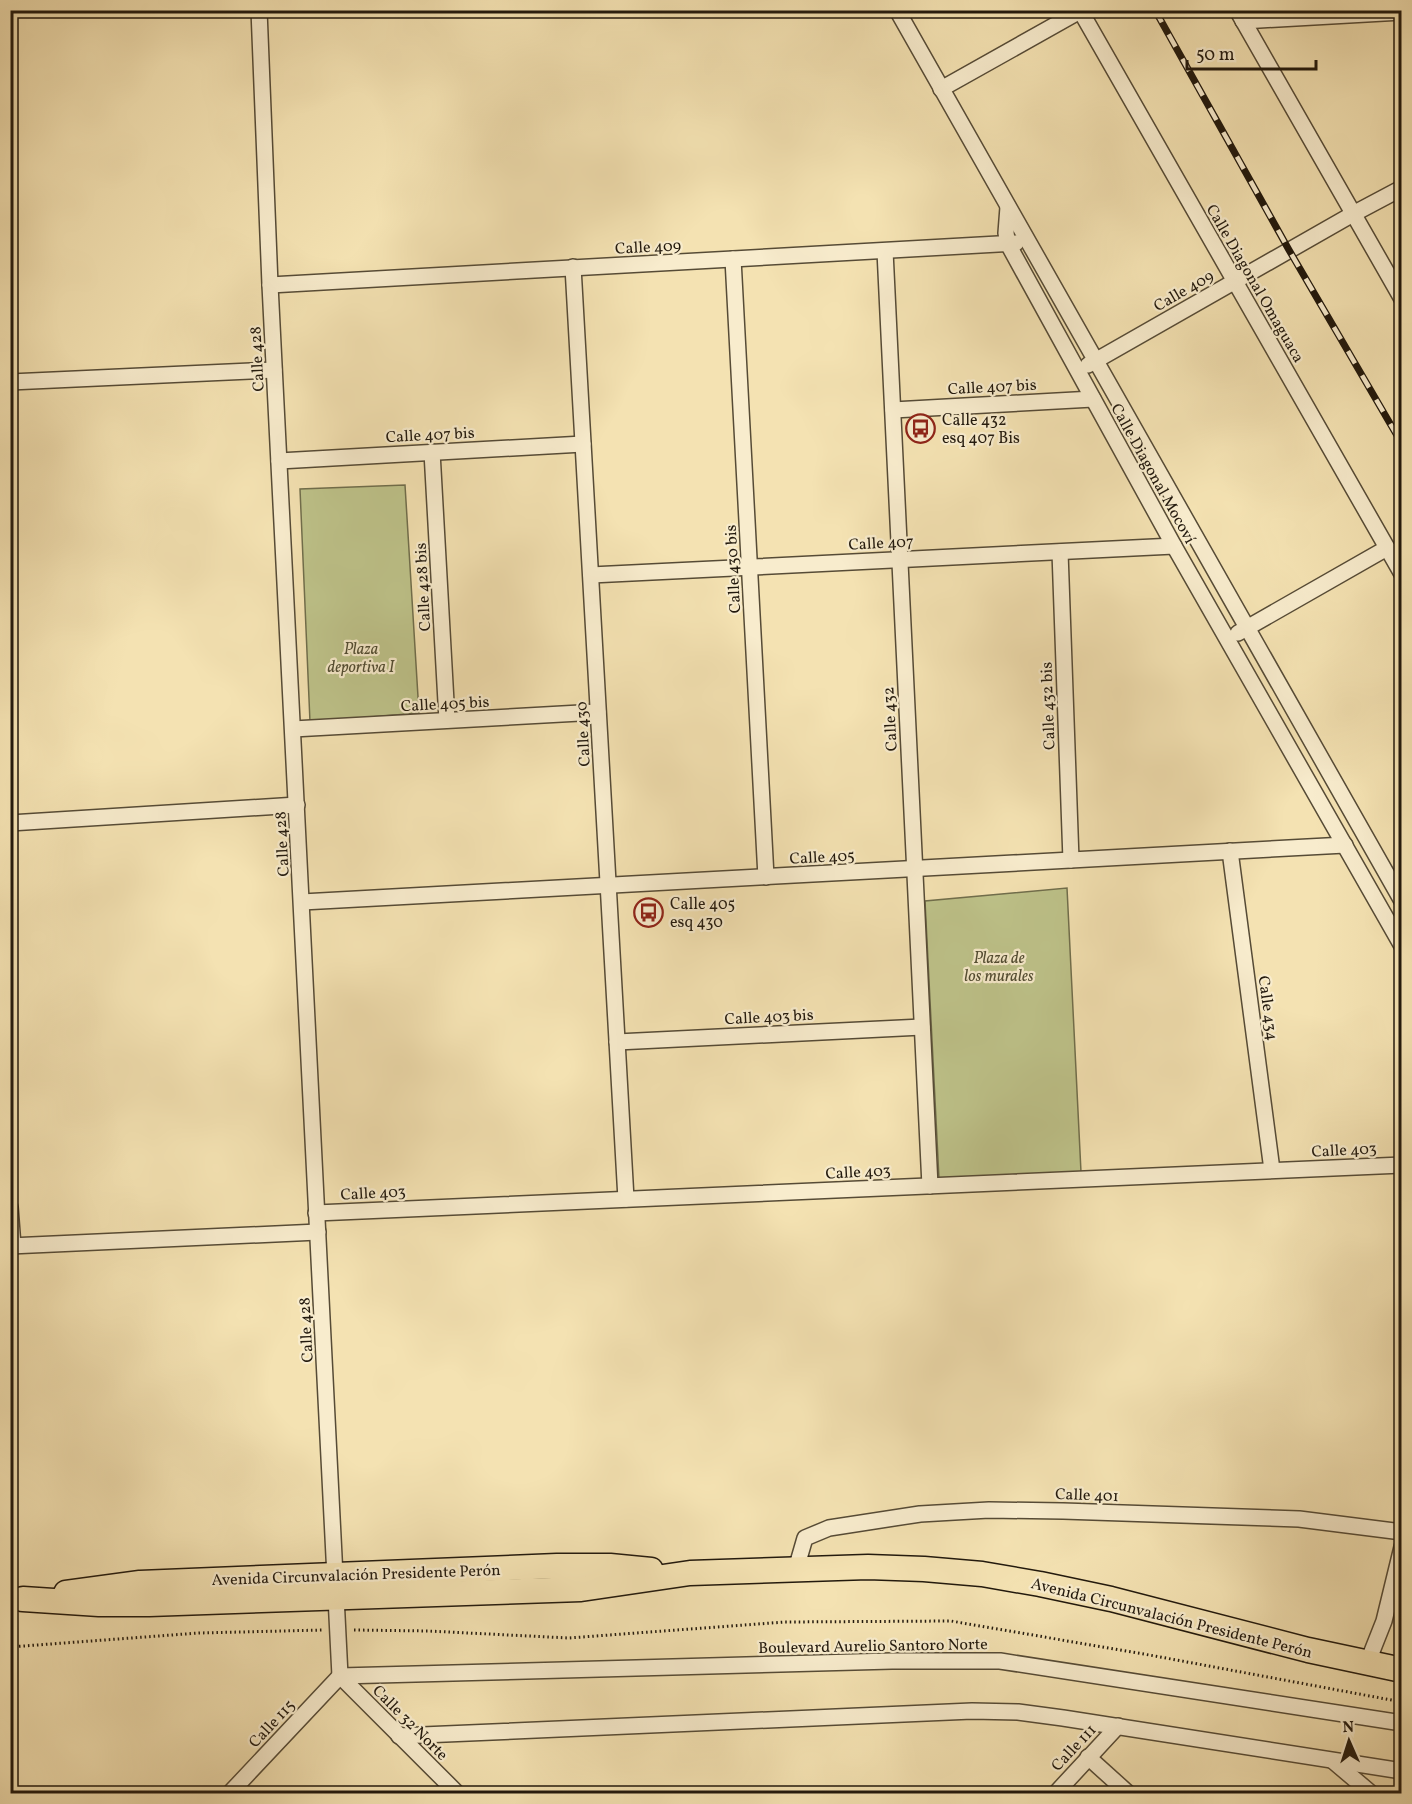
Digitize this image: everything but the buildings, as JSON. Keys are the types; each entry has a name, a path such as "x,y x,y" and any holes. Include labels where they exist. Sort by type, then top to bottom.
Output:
{"main road":[{"name":"Avenida Circunvalación Presidente Perón","path":"17,1600 130,1605 335,1586 581,1589 690,1573 868,1567 924,1569 982,1574 1111,1599 1367,1664 1401,1670"}],"street":[{"name":"Calle 428","path":"259,10 274,370 340,1676"},
{"path":"897,10 1008,207"},
{"path":"941,89 1080,11"},
{"name":"Calle Diagonal Omaguaca","path":"1080,11 1401,574"},
{"path":"1401,12 1240,16 1401,299"},
{"name":"Calle 409","path":"1077,371 1401,188"},
{"name":"Calle Diagonal Mocoví","path":"1008,207 1400,897"},
{"name":"Calle Diagonal Mocoví","path":"1008,207 1006,233 1008,244 1173,546 1401,946"},
{"name":"Calle 409","path":"270,285 1028,243"},
{"name":"Calle 432","path":"885,251 930,1186"},
{"name":"Calle 430 bis","path":"734,259 766,877"},
{"name":"Calle 430","path":"573,267 626,1199"},
{"path":"10,382 274,370"},
{"name":"Calle 407 bis","path":"893,410 1093,399"},
{"name":"Calle 407 bis","path":"279,461 583,444"},
{"name":"Calle 428 bis","path":"432,452 447,720"},
{"name":"Calle 407","path":"591,575 1173,546"},
{"path":"1227,639 1387,548"},
{"name":"Calle 432 bis","path":"1059,552 1071,860"},
{"name":"Calle 405 bis","path":"293,729 598,712"},
{"path":"10,823 297,805"},
{"name":"Calle 405","path":"302,902 1345,845"},
{"name":"Calle 434","path":"1230,851 1272,1170"},
{"path":"1380,906 1400,897"},
{"name":"Calle 403 bis","path":"617,1042 922,1027"},
{"name":"Calle 403","path":"316,1213 1401,1165"},
{"path":"10,1207 12,1246 318,1232"},
{"name":"Calle 401","path":"795,1569 805,1538 829,1528 920,1514 989,1510 1053,1510 1287,1518 1401,1532"},
{"path":"1367,1664 1384,1621 1401,1547"},
{"name":"Boulevard Aurelio Santoro Norte","path":"340,1676 892,1661 990,1661 1047,1667 1401,1723"},
{"name":"Calle 32 Norte","path":"340,1676 458,1794"},
{"name":"Calle 115","path":"229,1794 340,1676"},
{"path":"399,1736 972,1711 1018,1712 1401,1771"},
{"name":"Calle 111","path":"1055,1794 1118,1726"},
{"path":"1088,1757 1129,1794"},
{"path":"1333,1760 1372,1794"}],"path":[{"path":"10,1647 199,1633 428,1631 569,1638 785,1622 951,1621 1401,1702"}],"green space":[{"name":"Plaza deportiva I","path":"405,485 419,713 310,722 300,489"},
{"name":"Plaza de los murales","path":"1067,888 1081,1172 939,1179 925,901"}],"railway":[{"path":"1155,10 1289,250 1402,444"}],"place":[{"name":"Calle 432 esq 407 Bis","path":"921,428"},
{"name":"Calle 405 esq 430","path":"649,912"}]}
